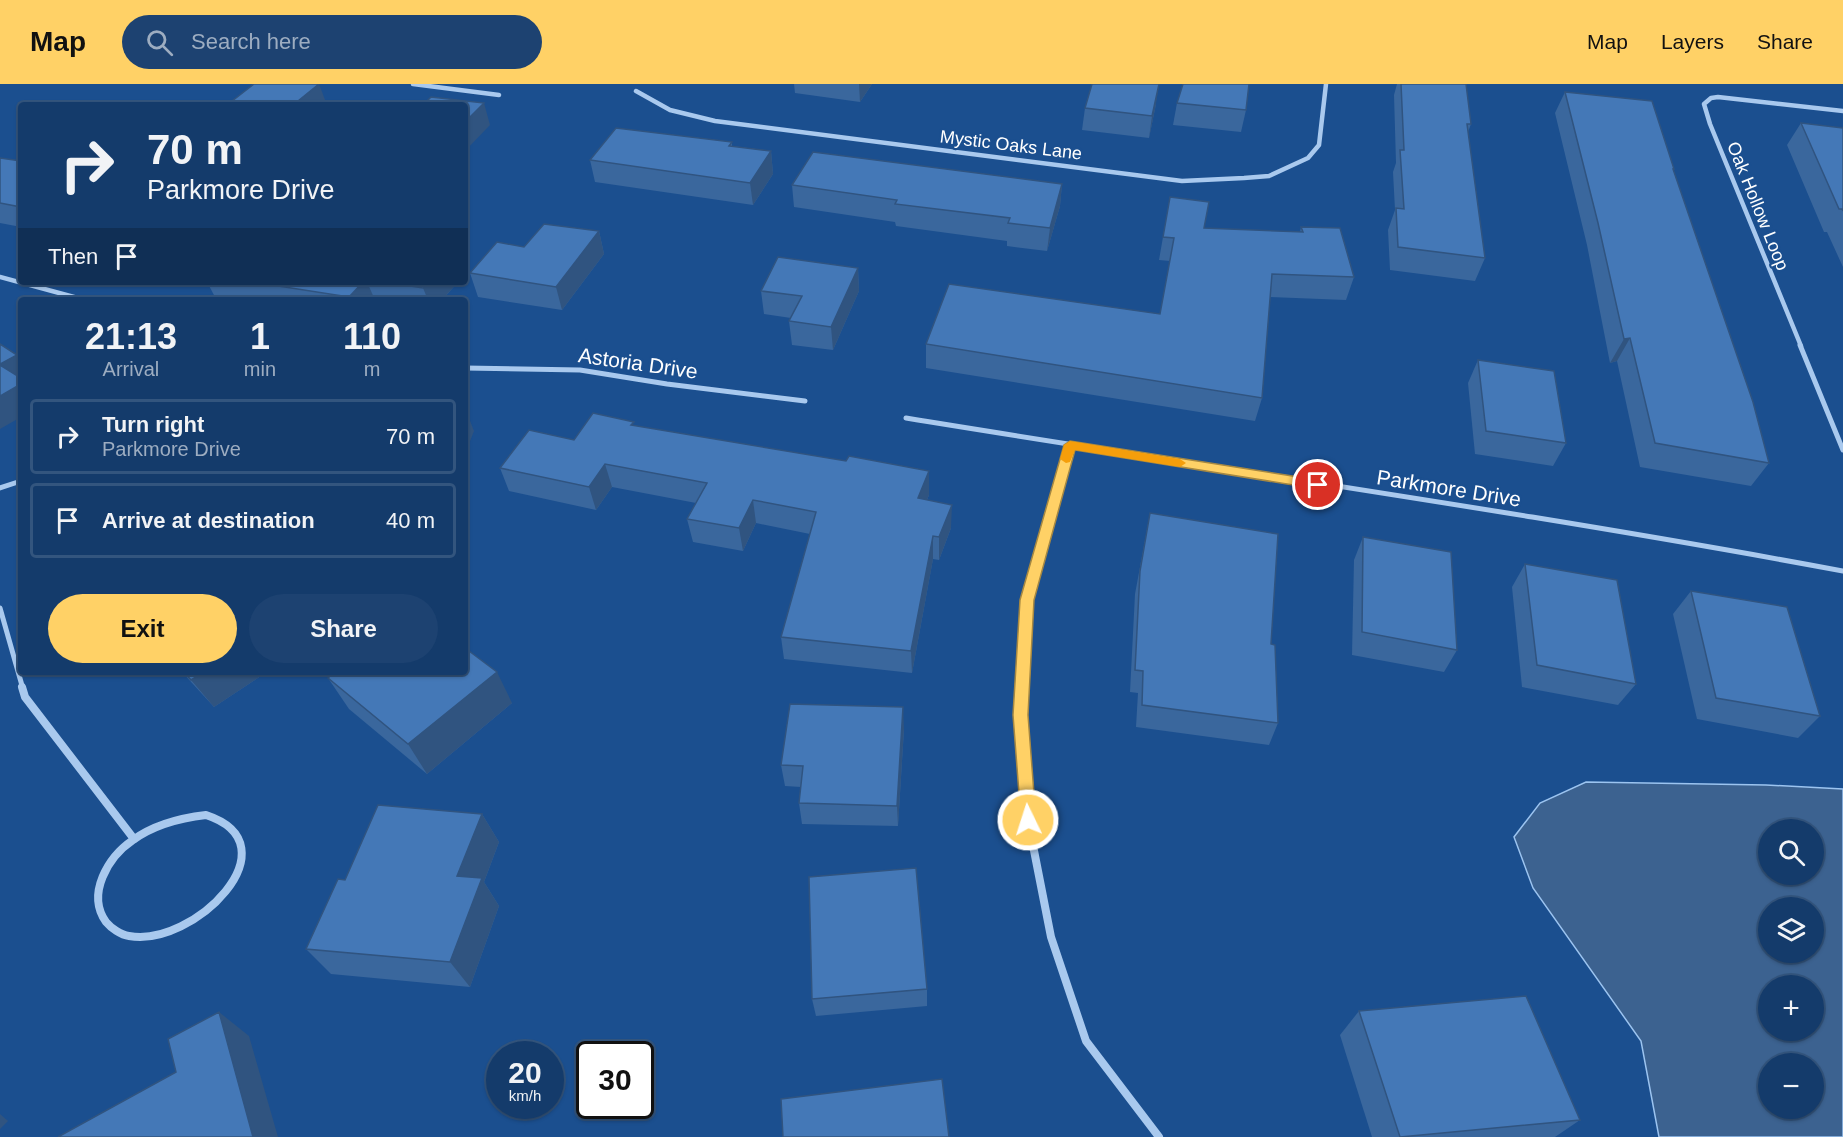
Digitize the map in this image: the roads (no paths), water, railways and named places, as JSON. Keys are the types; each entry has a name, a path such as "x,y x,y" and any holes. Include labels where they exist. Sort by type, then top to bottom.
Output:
{"street":[{"path":"413,84 499,95"},
{"name":"Mystic Oaks Lane","path":"636,91 670,110 715,121 1182,181 1269,176 1308,158 1319,145 1326,84"},
{"name":"Oak Hollow Loop","path":"1843,111 1728,97 1712,98 1704,104 1714,135 1843,450"},
{"path":"0,277 18,282"},
{"path":"30,285 74,297"},
{"name":"Astoria Drive","path":"468,368 580,370 667,384 805,401"},
{"name":"Parkmore Drive","path":"906,418 1648,535 1843,571"},
{"path":"1070,445 1027,600 1021,715 1028,820 1051,937 1086,1041 1159,1137"},
{"path":"0,488 18,482"},
{"path":"0,608 18,672"},
{"path":"19,675 25,697 134,839"},
{"path":"206,815 225,822 238,836 242,852 237,874 221,898 205,914 188,925 159,936 130,938 113,931 103,921 98,908 97,892 108,866 134,839 144,832 179,817 206,815"}],"water":[{"path":"1586,782 1766,785 1843,789 1843,1137 1659,1137 1641,1041 1533,888 1514,837 1540,803"}]}
